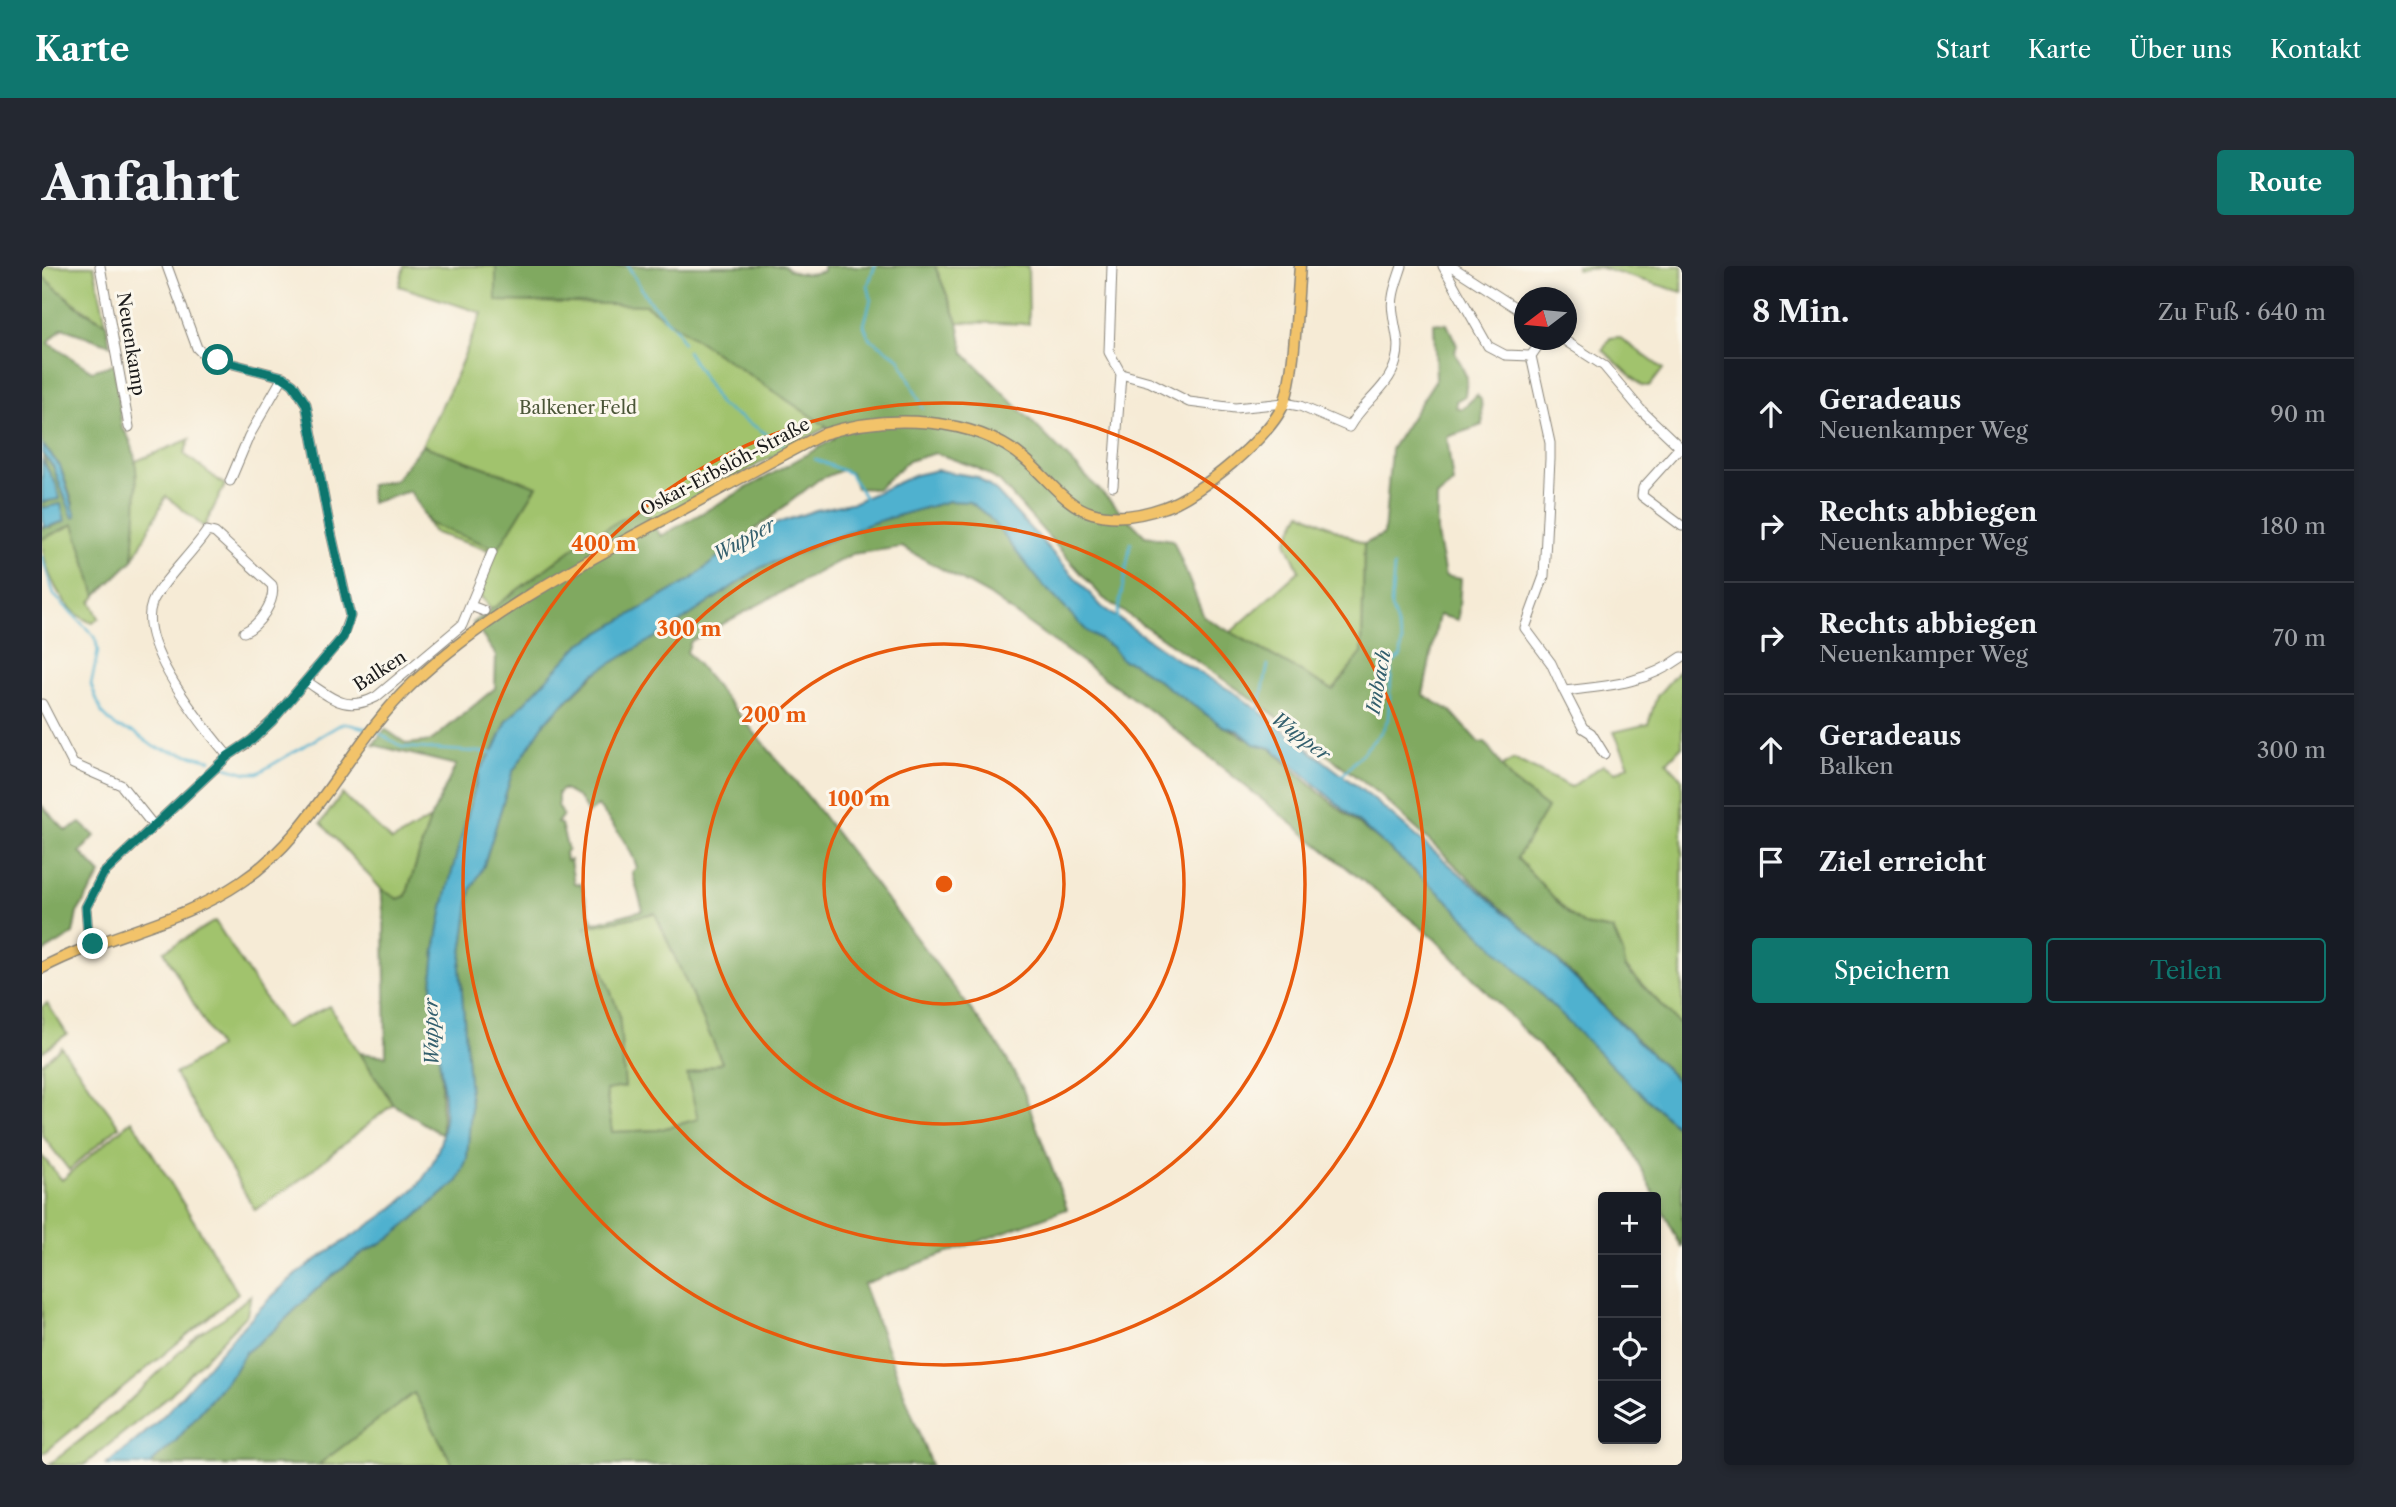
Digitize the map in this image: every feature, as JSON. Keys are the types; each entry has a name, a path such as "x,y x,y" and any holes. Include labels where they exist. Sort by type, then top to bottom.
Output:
{"main road":[{"path":"1284,403 1300,266"},
{"name":"Oskar-Erbslöh-Straße","path":"42,968 93,944 190,910 253,874 300,828 371,728 442,657 506,608 711,494 836,430 885,423 950,426 977,432 1017,452 1087,512 1132,516 1168,507 1210,480 1256,442 1284,403"}],"street":[{"name":"Neuenkamp","path":"100,266 129,427"},
{"path":"93,944 88,934 86,907 103,874 228,756 262,731 343,637 350,616 306,404 293,384 283,377 205,356 197,348 167,266"},
{"path":"1112,266 1109,352 1121,374 1113,486"},
{"path":"1121,374 1150,382 1189,402 1235,408 1284,403 1300,406 1349,427 1357,412 1382,387 1395,364 1399,341 1392,313 1392,296 1402,266"},
{"path":"1443,266 1488,346 1505,355 1531,356"},
{"path":"1451,266 1514,307"},
{"path":"1577,348 1604,366 1640,409 1681,448 1643,488 1642,496 1682,526"},
{"path":"1535,350 1531,356 1550,443 1550,459 1544,576 1525,628 1550,663 1583,728 1591,733 1604,754"},
{"path":"230,481 248,436 283,377"},
{"path":"228,756 200,723 169,674 148,625 153,599 207,531 215,533 272,585 274,592 263,614 252,629 244,632"},
{"name":"Balken","path":"306,681 342,704 360,705 398,680 462,625 492,553"},
{"path":"471,606 484,611"},
{"path":"1564,691 1622,686 1642,679 1682,657"},
{"path":"42,704 73,764 121,785 153,825"}],"green space":[{"path":"42,266 94,266 106,323 72,301 42,276"},
{"name":"Balkener Feld","path":"404,266 630,266 827,427 661,517 652,521 646,514 550,566 491,610 479,594 489,550 435,533 423,514 421,503 426,446 422,445 451,387 482,313 399,286"},
{"path":"496,266 784,266 793,272 808,274 823,271 823,266 935,266 958,322 964,353 1145,536 1173,540 1204,617 1333,690 1362,653 1364,544 1384,534 1391,449 1436,379 1434,323 1447,324 1457,345 1455,352 1467,378 1465,396 1456,401 1456,407 1462,409 1477,395 1481,400 1483,425 1447,437 1453,483 1437,497 1437,535 1445,576 1461,579 1458,620 1439,615 1423,695 1451,711 1479,743 1485,742 1513,782 1547,808 1517,858 1568,913 1584,925 1613,930 1623,953 1625,967 1682,1027 1682,1085 1575,977 1379,794 1261,705 1103,598 1000,482 977,468 936,453 908,461 877,489 856,488 851,473 842,470 818,480 692,579 579,645 507,721 495,748 479,772 435,948 432,989 441,1077 442,1135 393,1104 360,1053 386,1056 381,889 398,899 406,896 430,819 456,765 373,745 385,729 407,744 431,741 495,688 496,655 473,623 583,541 642,508 661,536 834,439 827,427 645,305 496,301"},
{"path":"935,266 1028,266 1029,324 958,322"},
{"path":"1576,266 1682,266 1682,292 1601,268 1576,270"},
{"path":"42,276 80,309 106,323 110,345 62,328 48,343 92,371 114,364 122,428 134,454 137,491 133,560 96,596 74,524 42,539 42,526 51,527 65,521 45,507 42,508 42,502 59,499 42,453 53,466 65,499 73,503 60,466 42,444"},
{"path":"1619,337 1663,369 1650,386 1642,386 1603,350 1610,338"},
{"path":"190,439 184,454 225,485 204,527 166,496 133,560 136,461"},
{"path":"422,445 537,486 498,549 430,524 410,491 371,503 370,485 395,480"},
{"path":"949,501 970,502 988,516 1078,619 1123,658 1223,726 1258,745 1271,748 1313,787 1423,877 1682,1131 1682,1248 1661,1207 1661,1192 1653,1192 1621,1130 1435,939 1167,723 989,595 902,547 852,554 691,641 687,652 810,799 1001,1049 1022,1087 1067,1209 863,1284 931,1465 453,1465 414,1393 318,1465 149,1465 175,1442 233,1373 245,1353 274,1330 323,1283 364,1252 389,1239 458,1181 467,1158 471,1107 460,967 471,890 484,865 512,773 545,722 599,670 677,624 760,568 872,523","holes":["563,789 579,798 588,813 598,806 630,852 637,868 632,872 643,910 593,923 581,884 574,883 570,860 566,861 565,852 568,850 561,824 557,823 563,815 558,805 558,793","655,913 722,1062 687,1075 698,1119 658,1130 612,1132 606,1090 625,1087 619,1013 586,927"]},
{"path":"1301,512 1364,544 1362,653 1333,690 1231,632 1299,571 1286,542"},
{"path":"74,524 96,596 91,602 99,618 93,623 82,618 64,600 50,576 43,551 42,539"},
{"path":"1682,667 1682,746 1667,762 1682,779 1682,1027 1625,966 1623,953 1613,930 1584,925 1568,913 1517,858 1547,808 1513,782 1501,767 1514,759 1571,787 1603,765 1616,772 1629,765 1614,732 1648,724 1657,696"},
{"path":"342,794 392,841 430,819 406,896 398,900 381,889 321,823"},
{"path":"42,806 66,831 81,823 95,836 80,852 101,874 77,913 73,934 42,953"},
{"path":"655,913 723,1062 699,1119 658,1130 612,1132 606,1090 625,1087 621,1060 585,927"},
{"path":"215,921 284,1028 329,1006 393,1104 296,1183 255,1210 175,1074 218,1047 164,951"},
{"path":"47,1003 67,1034 42,1052 42,1007"},
{"path":"61,1047 119,1126 69,1170 42,1135 42,1063"},
{"path":"132,1120 238,1293 42,1455 42,1156 62,1180"},
{"path":"251,1295 247,1314 170,1395 84,1465 49,1465 125,1405 198,1334 225,1317"},
{"path":"414,1392 453,1465 318,1465"}],"water":[{"path":"42,444 60,466 76,516 73,518 53,466 42,453"},
{"path":"42,460 56,484 59,499 42,502"},
{"path":"937,470 977,477 997,492 1102,607 1175,658 1238,695 1372,798 1531,935 1682,1085 1682,1131 1624,1078 1443,896 1296,768 1271,748 1254,744 1239,731 1223,726 1133,663 1122,660 1112,647 1087,631 1042,584 988,516 970,502 949,501 872,523 760,568 677,624 592,675 545,722 512,773 484,865 471,890 460,967 471,1107 467,1158 458,1181 389,1239 364,1252 323,1283 274,1330 245,1353 233,1373 175,1442 149,1465 106,1465 159,1420 243,1327 292,1278 401,1201 420,1183 432,1164 442,1136 444,1120 443,1084 432,989 438,934 479,771 495,748 507,721 579,645 692,579 724,552 769,526 816,510 855,502 915,475"},
{"path":"61,504 65,521 44,528 42,508"}],"waterway":[{"path":"628,266 649,301 677,330 683,343"},
{"path":"875,266 868,285 871,299 864,325 869,338 899,358 923,408"},
{"path":"687,351 720,405 783,444"},
{"path":"815,459 849,473 867,501"},
{"path":"1116,621 1131,543"},
{"path":"42,557 54,595 95,637 98,651 91,685 102,713 116,727 134,732 154,747 211,760"},
{"name":"Imbach","path":"1340,778 1382,731 1388,719 1392,664 1401,656 1402,641 1391,607 1394,567"},
{"path":"1258,713 1268,665"},
{"path":"226,767 258,773 343,723 369,729"},
{"path":"376,731 402,747 494,753"}],"route":[{"path":"93,944 88,934 86,907 103,874 228,756 252,740 272,721 343,637 350,616 306,404 293,384 283,377 218,360"}],"water label":[{"name":"Wupper","path":"744,539"},
{"name":"Wupper","path":"1301,736"},
{"name":"Wupper","path":"431,1032"}]}
